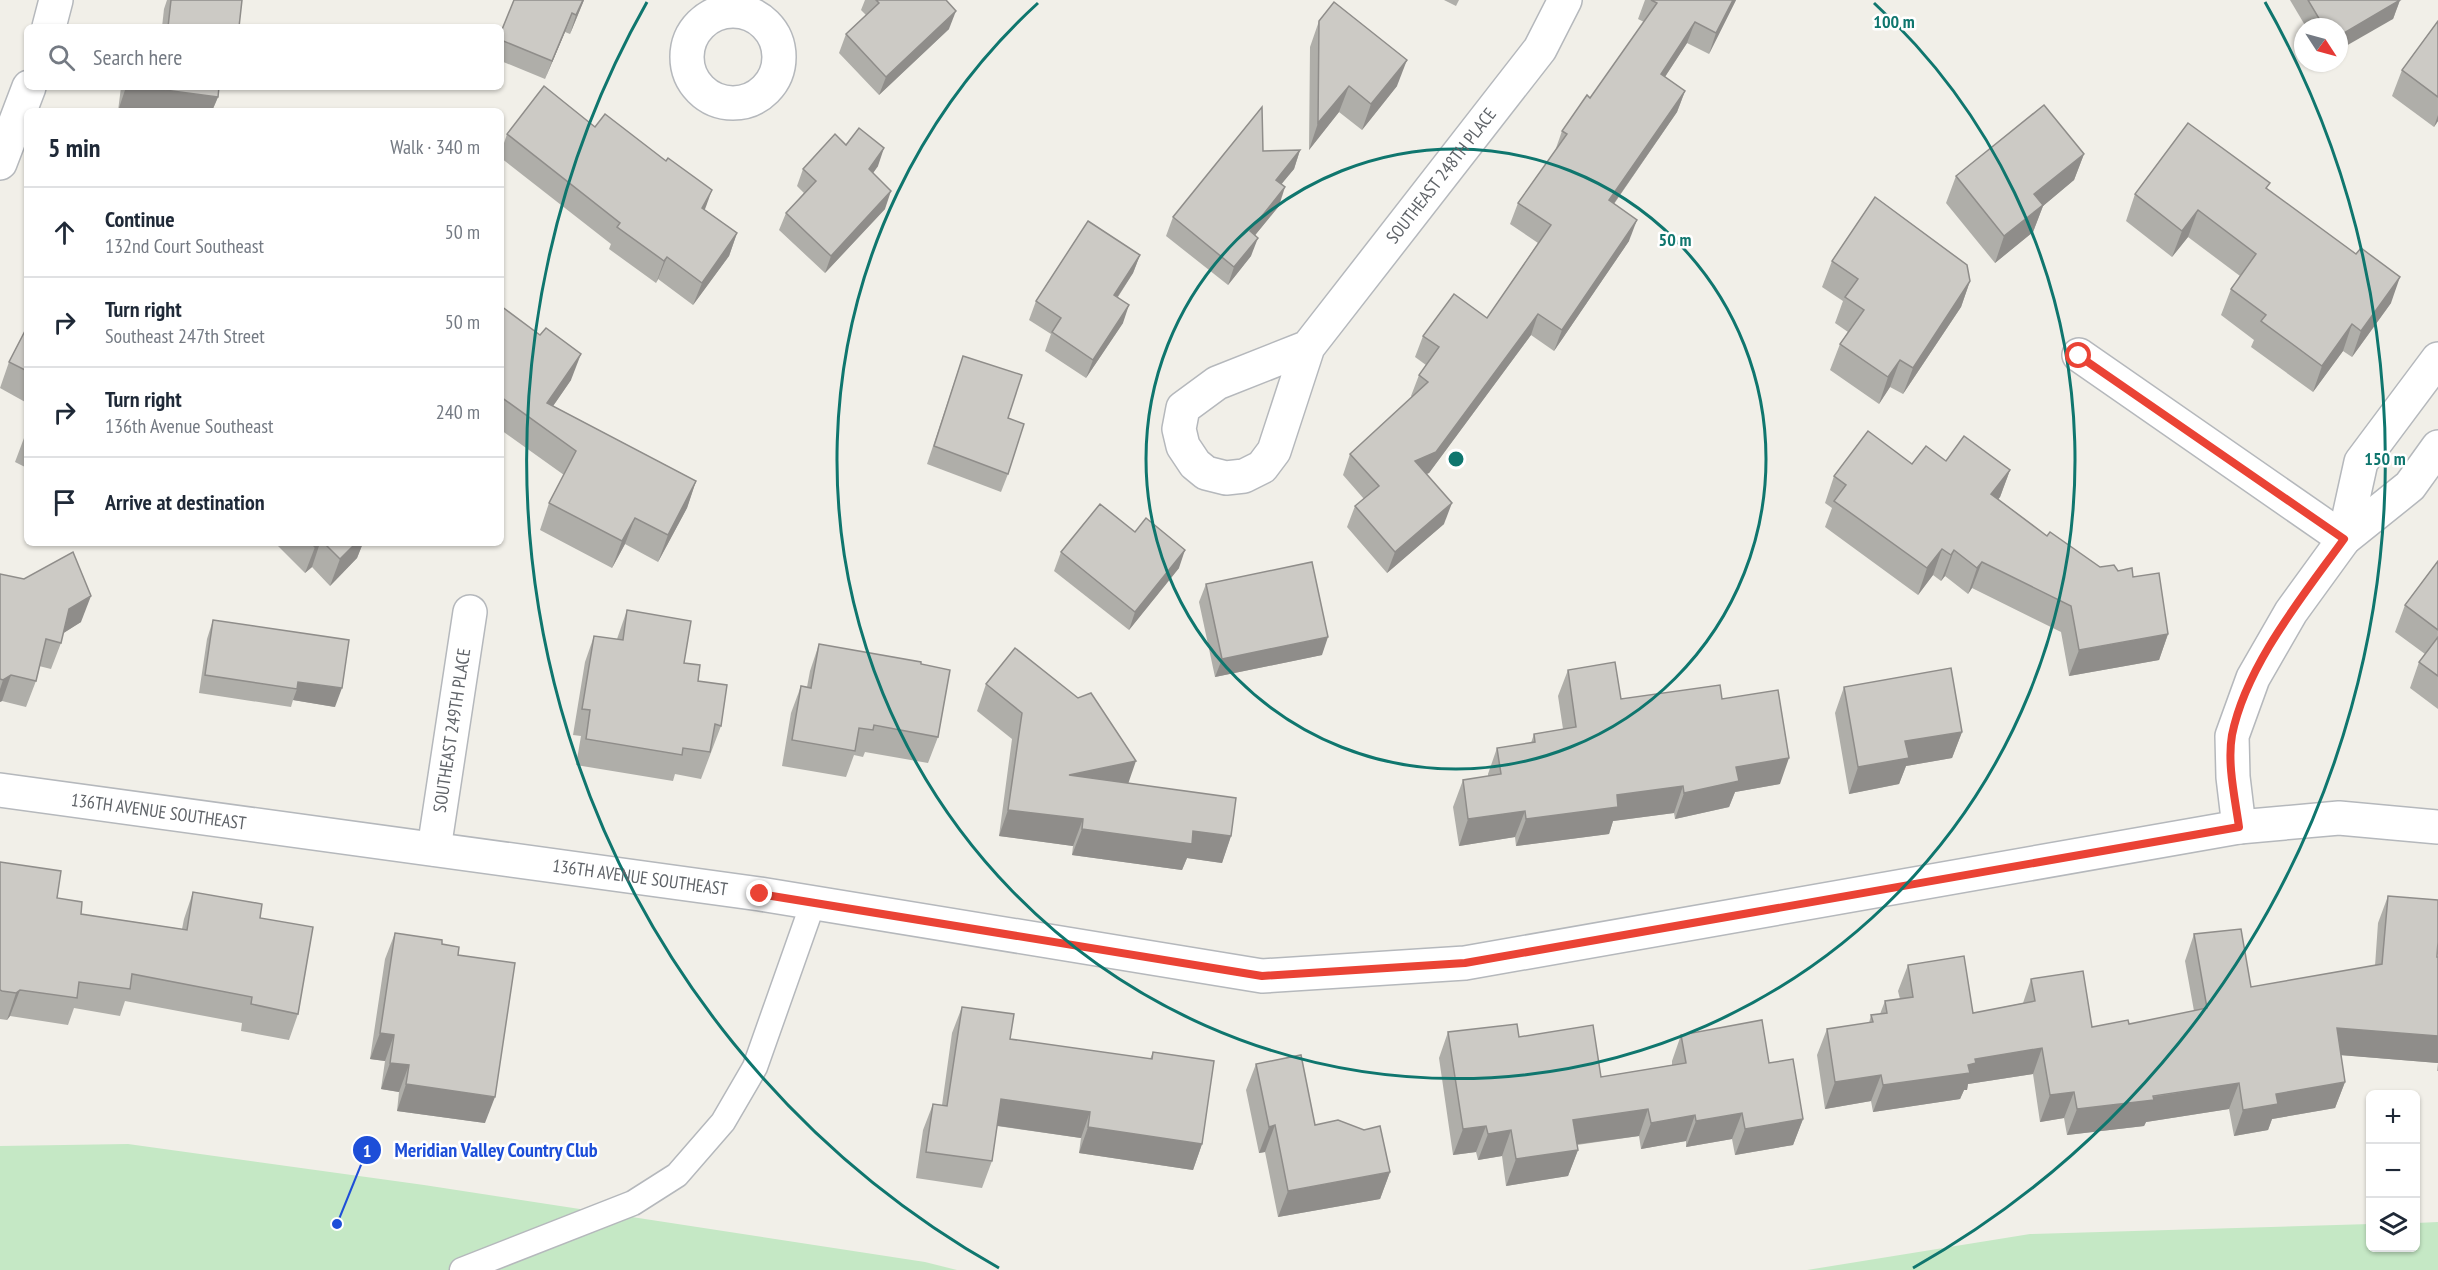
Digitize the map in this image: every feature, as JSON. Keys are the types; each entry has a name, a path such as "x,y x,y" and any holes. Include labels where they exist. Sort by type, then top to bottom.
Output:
{"street":[{"path":"50,24 57,0"},
{"name":"SOUTHEAST 248TH PLACE","path":"1308,347 1540,48 1565,0"},
{"path":"0,164 28,90"},
{"path":"2079,356 2344,539"},
{"path":"2344,539 2361,462 2438,359"},
{"path":"2239,827 2233,777 2232,736 2253,678 2291,612 2344,539 2410,486 2438,447"},
{"name":"SOUTHEAST 249TH PLACE","path":"434,849 470,612"},
{"name":"136TH AVENUE SOUTHEAST","path":"0,790 813,903 1262,976 1465,963 2239,827 2339,818 2438,827"}],"lane":[{"path":"462,1270 633,1203 677,1175 723,1122 755,1067 813,903"}],"green space":[{"path":"128,1144 424,1185 925,1262 957,1270 0,1270 0,1146"},
{"path":"2438,1222 2438,1270 1807,1270 2030,1234 2366,1224 2366,1252 2420,1252 2420,1223"}],"building":[{"path":"171,0 242,0 239,24 168,24"},
{"path":"514,0 583,0 576,15 572,13 552,61 504,41 504,25"},
{"path":"876,0 946,0 956,11 886,77 846,34 879,3"},
{"path":"1651,0 1733,0 1716,33 1695,22 1661,74 1685,91 1609,200 1637,220 1562,330 1538,314 1436,452 1415,461 1452,503 1395,552 1355,506 1379,486 1350,454 1428,382 1419,375 1439,347 1423,336 1454,294 1487,318 1551,225 1518,203 1567,134 1562,131 1587,95 1590,98 1657,3"},
{"path":"2308,0 2400,0 2348,31 2348,18 2319,18"},
{"path":"1334,2 1407,60 1371,104 1349,86 1318,123 1319,21"},
{"path":"2438,21 2438,97 2402,70"},
{"path":"544,86 595,127 605,114 666,161 668,158 712,190 702,208 737,233 702,283 667,257 664,261 617,227 620,223 507,134"},
{"path":"165,90 219,90 218,97"},
{"path":"2044,105 2084,154 2034,194 2043,205 2004,236 1956,176"},
{"path":"1262,107 1263,151 1300,150 1276,180 1285,187 1250,231 1258,238 1234,267 1173,217"},
{"path":"2188,123 2270,183 2266,188 2356,254 2361,248 2400,277 2361,331 2352,324 2322,366 2261,321 2266,315 2231,289 2256,254 2198,210 2182,231 2135,194"},
{"path":"859,128 884,148 869,169 891,191 831,256 786,213 816,181 803,169 835,134 846,145"},
{"path":"1875,197 1967,265 1970,281 1913,368 1900,360 1888,377 1840,344 1864,310 1845,297 1858,279 1832,261"},
{"path":"1088,221 1140,255 1114,295 1129,305 1093,360 1052,332 1061,318 1036,301"},
{"path":"504,308 540,335 546,328 581,354 547,403 696,481 668,535 635,518 622,541 549,503 576,451 504,399"},
{"path":"24,333 24,370 9,362"},
{"path":"963,356 1022,375 1008,418 1024,424 1008,474 934,446"},
{"path":"1868,431 1912,464 1926,446 1946,461 1964,436 2010,470 1991,494 2047,536 2050,532 2100,567 2114,565 2118,571 2132,568 2133,577 2159,573 2168,634 2079,650 2071,606 1982,562 1977,568 1954,550 1951,555 1942,549 1927,568 1834,501 1846,485 1834,476"},
{"path":"1100,504 1135,532 1146,518 1185,550 1135,612 1061,552"},
{"path":"327,546 353,546 340,559"},
{"path":"73,552 91,596 69,609 61,643 46,639 36,681 11,675 3,680 0,679 0,574 24,579"},
{"path":"2438,561 2438,630 2405,605"},
{"path":"1312,562 1328,637 1222,659 1206,584"},
{"path":"627,610 691,621 684,663 700,665 698,681 727,685 721,726 715,724 710,752 683,748 682,755 586,739 590,710 582,709 594,636 623,640"},
{"path":"213,620 349,640 342,688 298,682 297,689 205,675"},
{"path":"2438,637 2438,676 2419,662"},
{"path":"819,644 921,662 921,664 950,670 938,737 874,725 873,730 859,728 855,751 792,740 801,686 811,688"},
{"path":"1015,648 1078,698 1091,693 1136,761 1069,775 1236,798 1231,836 1193,831 1192,844 1082,829 1083,819 1008,810 1022,713 986,684"},
{"path":"1615,662 1621,699 1720,685 1722,699 1778,690 1789,758 1736,767 1739,781 1684,793 1683,786 1617,795 1618,807 1526,819 1525,811 1468,819 1463,780 1501,774 1497,748 1535,742 1534,734 1576,727 1568,670"},
{"path":"1951,668 1962,732 1905,741 1909,758 1858,767 1844,687"},
{"path":"0,862 61,871 57,898 82,902 81,914 187,930 193,892 262,904 260,918 313,927 298,1014 251,1004 252,997 132,974 130,989 79,982 77,998 20,990 16,993 0,990"},
{"path":"2388,896 2438,900 2438,1036 2337,1028 2345,1082 2276,1094 2278,1104 2243,1110 2239,1083 2153,1096 2154,1100 2077,1109 2074,1092 2050,1095 2042,1048 1975,1059 1976,1063 1968,1065 1970,1073 1883,1085 1881,1075 1835,1082 1827,1029 1873,1022 1871,1015 1887,1013 1885,1001 1913,997 1908,965 1964,956 1973,1013 2035,1001 2031,979 2083,971 2092,1027 2128,1020 2129,1024 2207,1008 2194,934 2241,929 2251,987 2382,964"},
{"path":"395,933 442,940 442,944 459,947 458,955 515,963 495,1097 406,1084 409,1065 390,1063 394,1035 380,1033"},
{"path":"962,1007 1014,1014 1010,1039 1152,1059 1153,1052 1214,1061 1202,1144 1088,1127 1090,1112 1001,1099 992,1161 926,1152 933,1104 947,1106"},
{"path":"1762,1020 1769,1063 1793,1059 1803,1119 1745,1129 1742,1113 1696,1121 1695,1115 1651,1123 1648,1109 1573,1120 1578,1150 1516,1159 1511,1130 1488,1134 1486,1126 1463,1129 1448,1032 1517,1024 1519,1037 1593,1025 1601,1077 1686,1063 1681,1035"},
{"path":"1301,1055 1315,1125 1338,1120 1364,1130 1380,1126 1390,1172 1288,1191 1275,1125 1269,1127 1256,1064"}],"place":[{"name":"Meridian Valley Country Club","path":"337,1224"}],"route":[{"path":"760,894 1262,976 1465,963 2239,827 2233,777 2232,736 2241,707 2253,678 2291,612 2344,539 2079,356"}]}
